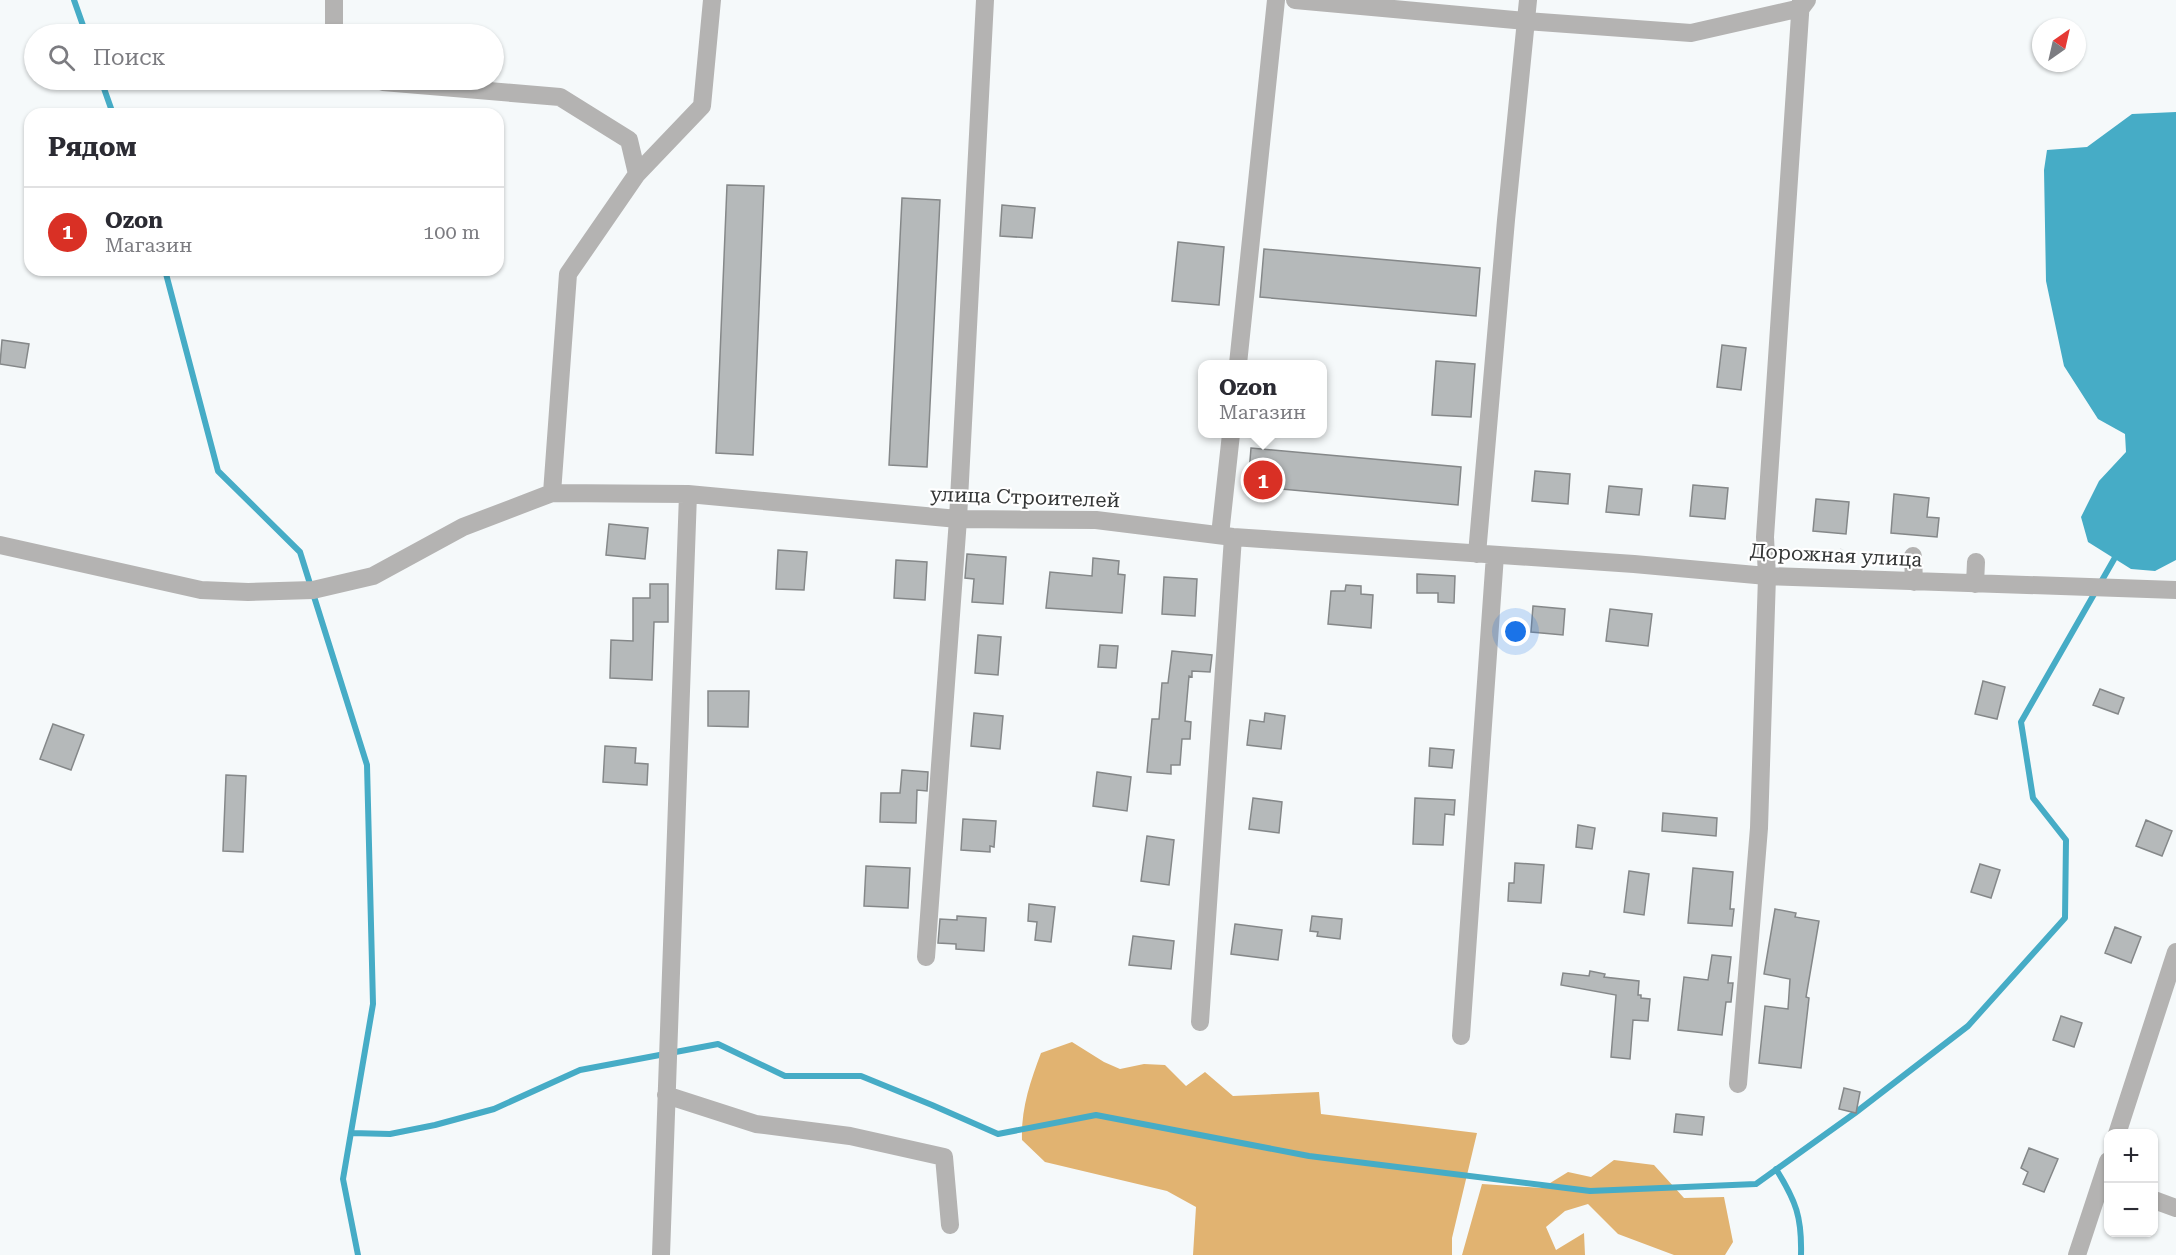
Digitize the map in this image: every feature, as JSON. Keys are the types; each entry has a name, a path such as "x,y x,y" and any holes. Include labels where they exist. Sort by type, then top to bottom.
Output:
{"street":[{"path":"334,0 334,24"},
{"path":"0,545 201,590 248,592 313,590 373,576 463,527 552,493 568,274 637,174 702,106 712,0"},
{"path":"926,957 958,519 985,0"},
{"path":"1238,360 1276,0"},
{"path":"1295,0 1691,33 1803,3 1765,537 1767,576 1759,828 1738,1084"},
{"path":"1461,1036 1507,208 1528,0"},
{"path":"478,90 560,97 628,140 637,174"},
{"path":"1200,1022 1231,438"},
{"name":"улица Строителей","path":"552,493 688,494 958,519 1096,520 1227,536 1486,555"},
{"path":"661,1255 688,494"},
{"name":"Дорожная улица","path":"1486,555 1634,564 1767,576 2176,591"},
{"path":"1913,556 1914,582"},
{"path":"1975,584 1976,562"},
{"path":"2120,1129 2176,952"},
{"path":"666,1095 756,1124 850,1136 944,1157 950,1225"},
{"path":"2077,1255 2105,1183"},
{"path":"2158,1201 2176,1208"}],"path":[{"path":"1841,562 1842,549"}],"shaded area":[{"path":"1072,1042 1120,1069 1144,1064 1165,1065 1186,1086 1205,1072 1233,1096 1319,1092 1321,1114 1477,1133 1452,1238 1452,1255 1193,1255 1196,1207 1167,1191 1045,1162 1022,1140 1027,1096 1041,1053"},
{"path":"1614,1160 1654,1165 1684,1198 1724,1197 1733,1242 1725,1255 1674,1255 1618,1234 1588,1204 1565,1211 1546,1227 1556,1250 1584,1233 1585,1255 1462,1255 1482,1184 1542,1188 1568,1172 1591,1177"}],"water":[{"path":"2176,112 2176,560 2155,571 2131,569 2088,542 2081,517 2099,481 2126,452 2125,434 2098,419 2064,366 2046,281 2044,170 2047,150 2087,147 2132,114"}],"building":[{"path":"727,185 764,186 753,455 716,453"},
{"path":"902,198 940,200 927,467 889,465"},
{"path":"1002,205 1035,208 1032,238 1000,236"},
{"path":"1178,242 1224,247 1219,305 1172,301"},
{"path":"1264,249 1480,268 1476,316 1260,297"},
{"path":"2,340 29,344 25,368 0,364"},
{"path":"1722,345 1746,348 1741,390 1717,387"},
{"path":"1436,361 1475,364 1471,417 1432,415"},
{"path":"1251,448 1461,467 1458,505 1248,486"},
{"path":"1535,471 1570,474 1568,504 1532,501"},
{"path":"1693,485 1728,488 1725,519 1690,516"},
{"path":"1609,486 1642,489 1639,515 1606,512"},
{"path":"1894,494 1929,498 1927,517 1939,518 1937,537 1891,533"},
{"path":"1816,499 1849,502 1846,534 1813,531"},
{"path":"609,524 648,528 645,559 606,555"},
{"path":"778,550 807,552 804,590 776,589"},
{"path":"967,554 1006,557 1003,604 972,602 974,579 965,578"},
{"path":"1093,558 1119,561 1118,574 1125,575 1122,613 1046,608 1050,572 1092,576"},
{"path":"896,560 927,562 925,600 894,598"},
{"path":"1417,574 1455,576 1454,603 1438,602 1438,593 1417,593"},
{"path":"1164,577 1197,579 1195,616 1162,614"},
{"path":"650,584 668,584 668,622 654,622 652,680 610,678 611,640 633,641 633,598 650,598"},
{"path":"1346,585 1361,586 1361,594 1373,595 1371,628 1328,624 1331,591 1345,591"},
{"path":"1533,606 1565,609 1563,635 1531,632"},
{"path":"1610,609 1652,614 1648,646 1606,641"},
{"path":"978,635 1001,637 998,675 975,673"},
{"path":"1100,645 1118,646 1116,668 1098,667"},
{"path":"1172,651 1212,655 1210,672 1192,671 1192,677 1189,676 1185,721 1191,722 1190,739 1182,739 1180,765 1171,765 1171,774 1147,772 1152,719 1159,719 1162,683 1168,683"},
{"path":"1983,681 2005,687 1997,719 1975,714"},
{"path":"2100,689 2124,698 2118,714 2093,705"},
{"path":"708,691 749,691 748,727 708,726"},
{"path":"974,713 1003,716 1000,749 971,746"},
{"path":"1265,713 1285,716 1281,749 1247,745 1250,720 1264,722"},
{"path":"53,724 84,735 71,770 40,759"},
{"path":"605,746 636,748 635,763 648,764 647,785 603,782"},
{"path":"1430,748 1454,750 1452,768 1429,766"},
{"path":"902,770 928,772 927,791 917,790 916,823 880,822 881,793 900,793"},
{"path":"1097,772 1131,777 1127,811 1093,806"},
{"path":"226,775 246,776 243,852 223,851"},
{"path":"1253,798 1282,802 1279,833 1249,829"},
{"path":"1415,798 1455,800 1454,815 1445,814 1443,845 1413,844"},
{"path":"1663,813 1717,818 1716,836 1662,831"},
{"path":"963,819 996,821 994,847 990,846 990,852 961,850"},
{"path":"2146,820 2172,831 2162,856 2136,846"},
{"path":"1578,825 1595,828 1592,849 1576,847"},
{"path":"1147,836 1174,840 1169,885 1141,881"},
{"path":"1515,863 1544,865 1541,903 1508,901 1509,883 1514,883"},
{"path":"1980,864 2000,870 1991,898 1971,892"},
{"path":"866,866 910,868 908,908 864,906"},
{"path":"1693,868 1733,872 1730,909 1734,909 1732,926 1688,923"},
{"path":"1629,871 1649,874 1644,915 1624,912"},
{"path":"1029,904 1055,907 1051,942 1035,940 1037,922 1028,921"},
{"path":"1775,909 1796,913 1795,917 1819,921 1806,997 1809,998 1801,1068 1759,1063 1765,1006 1788,1009 1790,979 1764,974"},
{"path":"957,916 986,918 984,951 956,949 956,944 938,943 940,919 957,920"},
{"path":"1312,916 1342,919 1340,939 1317,936 1318,932 1310,931"},
{"path":"1235,924 1282,930 1278,960 1231,954"},
{"path":"2115,927 2141,937 2131,963 2105,953"},
{"path":"1133,936 1174,941 1171,969 1129,965"},
{"path":"1712,955 1731,957 1728,983 1733,983 1731,1002 1726,1002 1722,1035 1678,1030 1684,977 1708,980"},
{"path":"1590,971 1605,974 1604,977 1639,981 1638,995 1641,995 1641,998 1650,999 1648,1021 1633,1020 1630,1059 1611,1057 1616,995 1561,985 1563,973 1589,976"},
{"path":"2061,1016 2082,1023 2074,1047 2053,1040"},
{"path":"1844,1088 1860,1092 1856,1113 1839,1109"},
{"path":"1676,1114 1704,1117 1702,1135 1674,1132"},
{"path":"2029,1148 2058,1159 2044,1192 2023,1184 2028,1172 2021,1168"}],"waterway":[{"path":"74,0 82,24"},
{"path":"105,90 111,108"},
{"path":"167,276 218,471 300,552 367,765 373,1004 343,1179 358,1255"},
{"path":"351,1133 390,1134 435,1125 494,1109 580,1070 718,1044 785,1076 861,1076 998,1134 1096,1115 1309,1156 1590,1191 1756,1184 1855,1113 1968,1026 2065,918 2066,840 2033,798 2021,722 2117,554"},
{"path":"1776,1169 1793,1200 1799,1220 1801,1255"}],"place":[{"name":"Ozon","path":"1263,480"}]}
